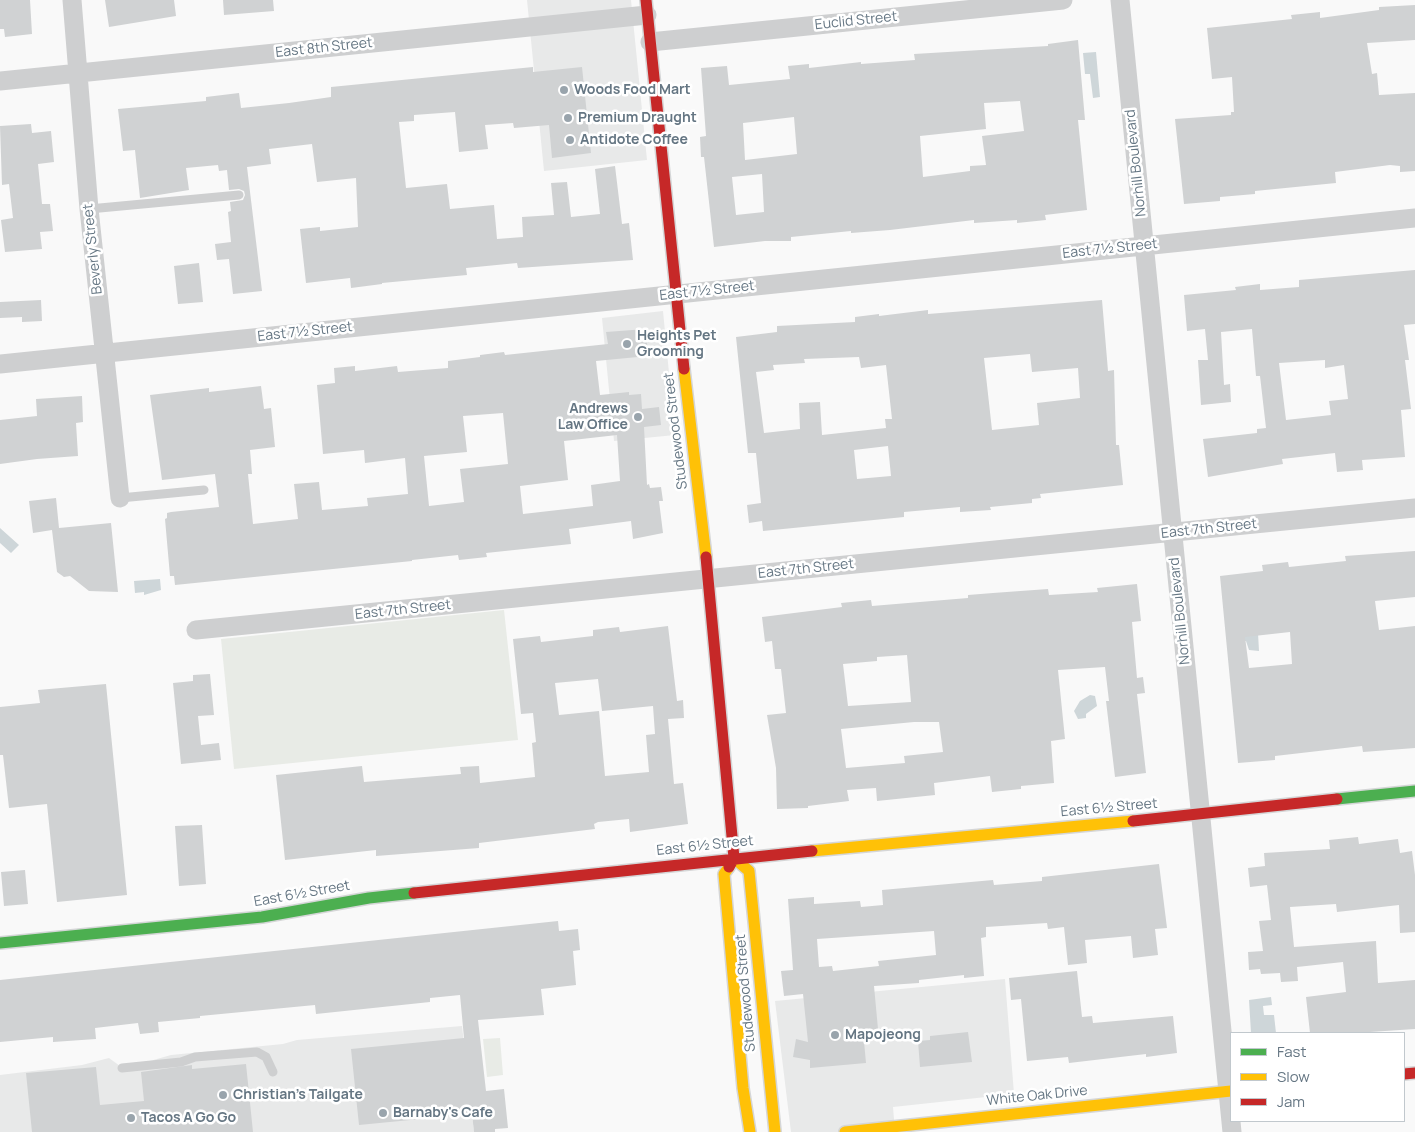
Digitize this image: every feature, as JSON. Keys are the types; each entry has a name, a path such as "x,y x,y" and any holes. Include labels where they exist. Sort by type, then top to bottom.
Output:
{"main road":[{"name":"Studewood Street","path":"647,8 675,294 709,579 734,858 724,874 743,1088 750,1132"},
{"name":"East 6½ Street","path":"0,943 262,917 370,898 734,858 1200,815 1415,791"},
{"name":"Studewood Street","path":"734,858 749,871 775,1132"},
{"name":"White Oak Drive","path":"845,1132 1230,1091"}],"street":[{"name":"Beverly Street","path":"72,0 89,209 120,498"},
{"name":"Euclid Street","path":"650,42 1063,0"},
{"name":"Norhill Boulevard","path":"1120,0 1200,815 1230,1091"},
{"name":"East 8th Street","path":"0,81 79,74 647,8"},
{"name":"East 7½ Street","path":"0,364 1415,218"},
{"name":"East 7th Street","path":"196,630 1415,508"}],"lane":[{"path":"89,209 239,194"},
{"path":"120,498 204,490"},
{"path":"122,1068 181,1062 195,1057 257,1052 266,1057 273,1072"}],"shaded area":[{"path":"527,0 631,0 647,160 544,171"},
{"path":"1096,52 1100,97 1093,98 1090,74 1085,74 1083,53"},
{"path":"663,311 675,435 614,441 602,318"},
{"path":"0,528 19,545 11,553 0,543"},
{"path":"160,579 161,590 144,595 144,592 135,593 134,581"},
{"path":"504,610 518,740 234,769 221,639"},
{"path":"1255,630 1258,633 1259,651 1249,650 1246,641 1236,642"},
{"path":"1090,695 1095,696 1097,706 1086,714 1086,718 1078,719 1074,711 1080,701"},
{"path":"1005,979 1014,1094 893,1107 895,1132 791,1132 775,1001"},
{"path":"1271,997 1272,1005 1263,1006 1264,1015 1274,1015 1276,1032 1251,1032 1249,1000"},
{"path":"462,1026 474,1132 0,1132 0,1075 82,1065 109,1058 120,1066 136,1065 171,1055 283,1044 297,1040"},
{"path":"500,1038 503,1075 487,1077 483,1039"}],"building":[{"path":"0,0 30,0 32,34 5,37 4,29 0,29"},
{"path":"105,0 174,0 176,16 109,27"},
{"path":"223,0 273,0 274,11 224,15"},
{"path":"1415,5 1415,40 1367,43 1372,74 1377,73 1379,95 1415,93 1415,171 1400,172 1400,166 1390,165 1335,172 1336,183 1255,191 1255,194 1220,197 1220,201 1184,204 1175,119 1231,115 1231,112 1234,112 1232,77 1212,79 1207,28 1292,19 1291,15 1320,12 1320,18 1379,10 1379,7"},
{"path":"1078,40 1085,120 1078,120 1087,210 1045,215 1046,220 1017,223 1017,220 974,223 974,220 890,230 851,233 851,231 791,237 791,241 765,241 714,247 704,157 701,157 700,137 706,136 701,68 727,66 729,85 790,79 788,66 809,64 809,68 861,62 861,64 915,60 914,54 1048,46 1048,44","holes":["1020,101 1024,131 982,136 986,165 970,166 970,171 923,177 920,136 986,129 984,103","794,117 797,154 745,160 743,123","762,174 764,212 736,215 732,177"]},
{"path":"533,67 533,72 582,67 591,153 552,158 549,125 514,128 513,123 485,125 488,149 459,152 455,112 414,115 414,121 399,122 406,188 447,184 450,209 494,205 497,239 523,237 522,217 554,215 551,183 567,182 571,217 600,214 595,169 615,166 622,224 629,223 633,260 518,268 517,263 466,268 467,275 382,283 351,288 350,278 306,283 300,229 320,227 320,231 358,227 356,178 317,182 312,144 269,149 271,164 247,167 262,291 233,294 229,259 217,260 215,244 231,242 228,212 231,211 230,202 243,200 244,191 239,189 229,190 227,170 219,171 218,165 186,168 189,190 140,198 135,150 123,151 118,109 206,101 206,97 239,93 241,108 331,97 331,87"},
{"path":"31,124 32,133 51,131 54,162 38,164 42,204 50,204 53,231 40,232 42,249 5,252 1,220 13,218 9,184 2,185 0,126"},
{"path":"199,263 203,302 178,304 174,266"},
{"path":"1415,270 1415,324 1404,325 1409,360 1405,360 1411,409 1401,410 1405,457 1362,460 1363,470 1337,472 1335,453 1282,459 1283,464 1208,477 1203,439 1257,433 1257,429 1266,428 1260,376 1256,376 1252,329 1221,332 1224,385 1230,384 1231,402 1201,405 1198,360 1208,360 1205,329 1187,331 1184,295 1236,290 1235,287 1260,284 1260,290 1299,287 1299,280","holes":["1325,360 1325,368 1344,365 1348,399 1329,401 1331,415 1286,420 1279,363"]},
{"path":"41,300 42,321 22,322 22,317 0,318 0,302"},
{"path":"1102,300 1108,371 1114,370 1116,445 1119,445 1123,485 1040,494 1041,498 1032,499 1032,503 990,507 991,510 960,512 960,507 904,512 904,517 763,531 762,521 749,523 747,505 761,503 756,453 748,453 736,337 777,332 777,326 855,322 855,317 928,310 928,314","holes":["1030,354 1032,372 1078,368 1080,398 1037,403 1039,425 992,430 984,358","859,357 861,368 886,365 892,419 885,419 886,428 822,435 820,402 799,403 800,429 764,433 756,372 774,370 773,365 805,363 804,359","888,446 891,476 857,479 854,450"]},
{"path":"646,329 648,356 596,361 600,395 629,392 629,395 641,394 642,409 659,407 661,425 644,427 647,485 649,484 650,488 661,487 663,501 659,501 663,533 633,539 631,521 569,529 571,544 486,553 487,557 459,560 458,555 175,585 174,576 170,576 165,519 167,518 167,513 219,507 215,474 162,480 150,395 209,388 209,392 261,386 264,409 271,408 275,447 250,450 252,474 248,474 253,524 298,519 294,484 319,482 322,510 368,506 367,498 408,494 405,458 365,463 364,450 323,454 317,385 335,383 334,368 355,366 355,371 397,366 398,372 448,368 448,361 480,357 480,355 504,352 505,355 608,344 606,332","holes":["503,413 508,464 460,469 464,502 429,506 424,456 467,452 463,416","617,435 620,481 591,485 593,506 523,514 520,486 568,480 564,441"]},
{"path":"82,396 83,422 76,423 78,456 0,464 0,420 37,416 36,399"},
{"path":"56,498 59,528 111,523 118,592 89,591 70,576 64,577 57,572 52,530 33,533 29,501"},
{"path":"1415,551 1415,597 1375,601 1379,630 1415,626 1415,748 1363,752 1362,746 1275,756 1275,760 1238,763 1220,576 1263,571 1262,565 1288,562 1289,567 1346,561 1345,556","holes":["1290,632 1292,664 1249,668 1245,637"]},
{"path":"1137,584 1141,621 1132,622 1137,678 1143,677 1145,693 1137,694 1146,773 1115,777 1106,701 1109,701 1105,667 1058,670 1065,739 1051,741 1054,783 1021,786 1021,789 992,792 990,776 934,783 935,795 877,801 876,788 847,790 849,801 808,806 808,808 777,809 776,768 767,715 786,713 781,669 775,669 772,641 765,642 762,617 842,607 841,603 871,600 872,606 968,598 968,595 1048,589 1049,595 1098,592 1097,588","holes":["907,655 911,702 848,706 843,664 877,661 877,657","914,722 939,722 943,752 904,756 905,763 846,768 841,729"]},
{"path":"668,626 677,701 683,700 684,718 668,719 674,784 683,783 688,824 630,832 629,819 598,822 594,824 595,829 479,843 479,848 376,856 376,850 285,860 276,775 362,766 364,782 461,774 460,767 479,766 480,783 535,777 532,743 536,742 533,713 521,714 513,639 540,636 541,642 593,636 593,630 619,627 620,632","holes":["598,679 602,711 653,706 655,734 646,735 649,772 605,776 599,711 559,715 555,683"]},
{"path":"210,674 214,715 198,716 201,745 219,743 221,760 181,764 173,683 193,681 193,675"},
{"path":"106,684 127,895 57,902 47,804 9,808 3,755 0,755 0,707 40,703 38,690"},
{"path":"202,825 206,884 179,886 175,826"},
{"path":"1358,837 1359,844 1398,839 1400,853 1412,851 1415,875 1415,932 1400,933 1399,905 1337,912 1336,904 1290,907 1294,947 1376,941 1378,983 1415,980 1415,1029 1370,1032 1310,1032 1306,997 1346,992 1343,962 1297,967 1298,981 1281,982 1280,973 1261,974 1260,969 1249,970 1248,952 1263,951 1259,921 1271,920 1267,885 1250,887 1248,868 1265,866 1264,853 1330,849 1329,840"},
{"path":"1159,864 1167,928 1155,929 1158,955 1133,958 1131,936 1085,940 1087,963 1068,965 1064,927 1048,929 1047,923 986,927 986,937 981,938 984,976 964,978 964,975 919,980 919,983 874,986 878,1029 863,1031 866,1063 810,1068 810,1060 793,1057 796,1039 808,1042 803,994 784,996 781,971 793,970 788,899 814,897 814,904 860,901 861,907 883,905 882,890 993,880 994,885 1042,881 1042,877","holes":["934,931 936,955 878,961 879,966 833,971 832,966 819,967 817,939"]},
{"path":"25,870 28,904 4,906 1,872"},
{"path":"558,921 559,931 578,929 580,950 573,951 576,985 541,989 544,1015 478,1020 486,1091 504,1089 508,1128 495,1129 495,1132 474,1132 472,1114 359,1125 351,1049 464,1038 460,995 430,998 430,1002 316,1014 315,1005 200,1016 200,1018 158,1022 159,1032 140,1034 138,1023 95,1028 96,1039 53,1042 53,1037 0,1042 0,980"},
{"path":"1077,971 1082,1017 1092,1016 1093,1023 1173,1016 1177,1053 1146,1057 1146,1054 1069,1063 1068,1057 1027,1061 1021,999 1011,1000 1009,978"},
{"path":"968,1032 972,1062 920,1067 918,1041 930,1040 930,1036"},
{"path":"246,1064 253,1132 32,1132 26,1073 96,1067 100,1105 144,1101 141,1072 192,1065 192,1069"}],"traffic: fast":[{"path":"1337,799 1415,791"},
{"path":"0,943 262,917 369,898 414,893"}],"traffic: slow":[{"path":"684,369 706,557"},
{"path":"812,851 1133,821"},
{"path":"734,858 749,871 775,1132"},
{"path":"729,867 724,874 743,1088 750,1132"},
{"path":"845,1132 1230,1091"}],"traffic: jam":[{"path":"646,0 684,369"},
{"path":"706,557 734,858 729,867"},
{"path":"1133,821 1337,799"},
{"path":"414,893 812,851"},
{"path":"1405,1074 1415,1073"}],"place":[{"name":"Woods Food Mart","path":"564,90"},
{"name":"Premium Draught","path":"568,118"},
{"name":"Antidote Coffee","path":"570,140"},
{"name":"Heights Pet Grooming","path":"627,344"},
{"name":"Andrews Law Office","path":"638,417"},
{"name":"Mapojeong","path":"835,1035"},
{"name":"Christian’s Tailgate","path":"223,1095"},
{"name":"Barnaby's Cafe","path":"383,1113"},
{"name":"Tacos A Go Go","path":"131,1118"}]}
